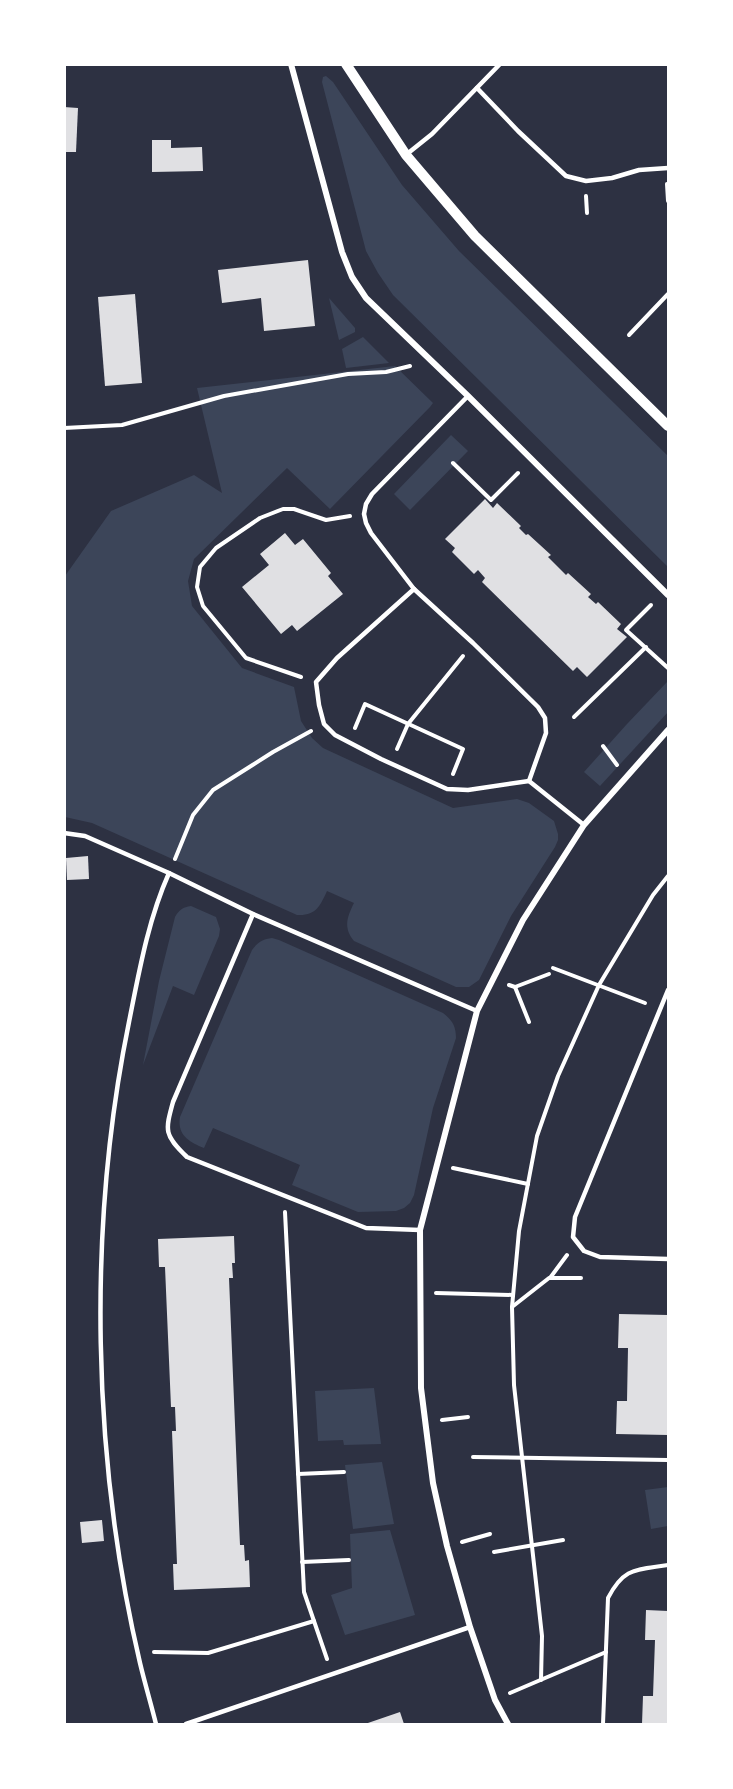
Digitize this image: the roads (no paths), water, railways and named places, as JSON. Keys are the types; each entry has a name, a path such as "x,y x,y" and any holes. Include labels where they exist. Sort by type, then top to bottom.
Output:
{"street":[{"path":"291,64 342,252 352,277 366,298 669,595"},
{"path":"346,64 406,155 475,236 669,426"},
{"path":"508,1725 495,1700 470,1627 447,1546 433,1483 421,1388 420,1230 477,1011 523,920 584,825 669,730"}],"lane":[{"path":"406,155 432,134 500,64"},
{"path":"477,88 566,176 586,181 612,178 639,170 669,168"},
{"path":"468,396 372,494 366,504 364,514 371,533 414,589 538,707 545,718 546,733 529,781"},
{"path":"414,589 337,658 316,682 324,724 335,735 348,742 447,789 468,790 529,781 584,825"},
{"path":"64,832 85,836 169,873 253,914 477,1011"},
{"path":"156,1725 137,1651 121,1566 109,1475 102,1369 100,1289 103,1219 112,1118 140,966 158,897 169,873"},
{"path":"253,914 173,1102 166,1127 172,1143 187,1157 366,1228 420,1230"},
{"path":"669,990 575,1217 573,1237 584,1251 600,1257 669,1259"},
{"path":"186,1725 470,1627"}]}
